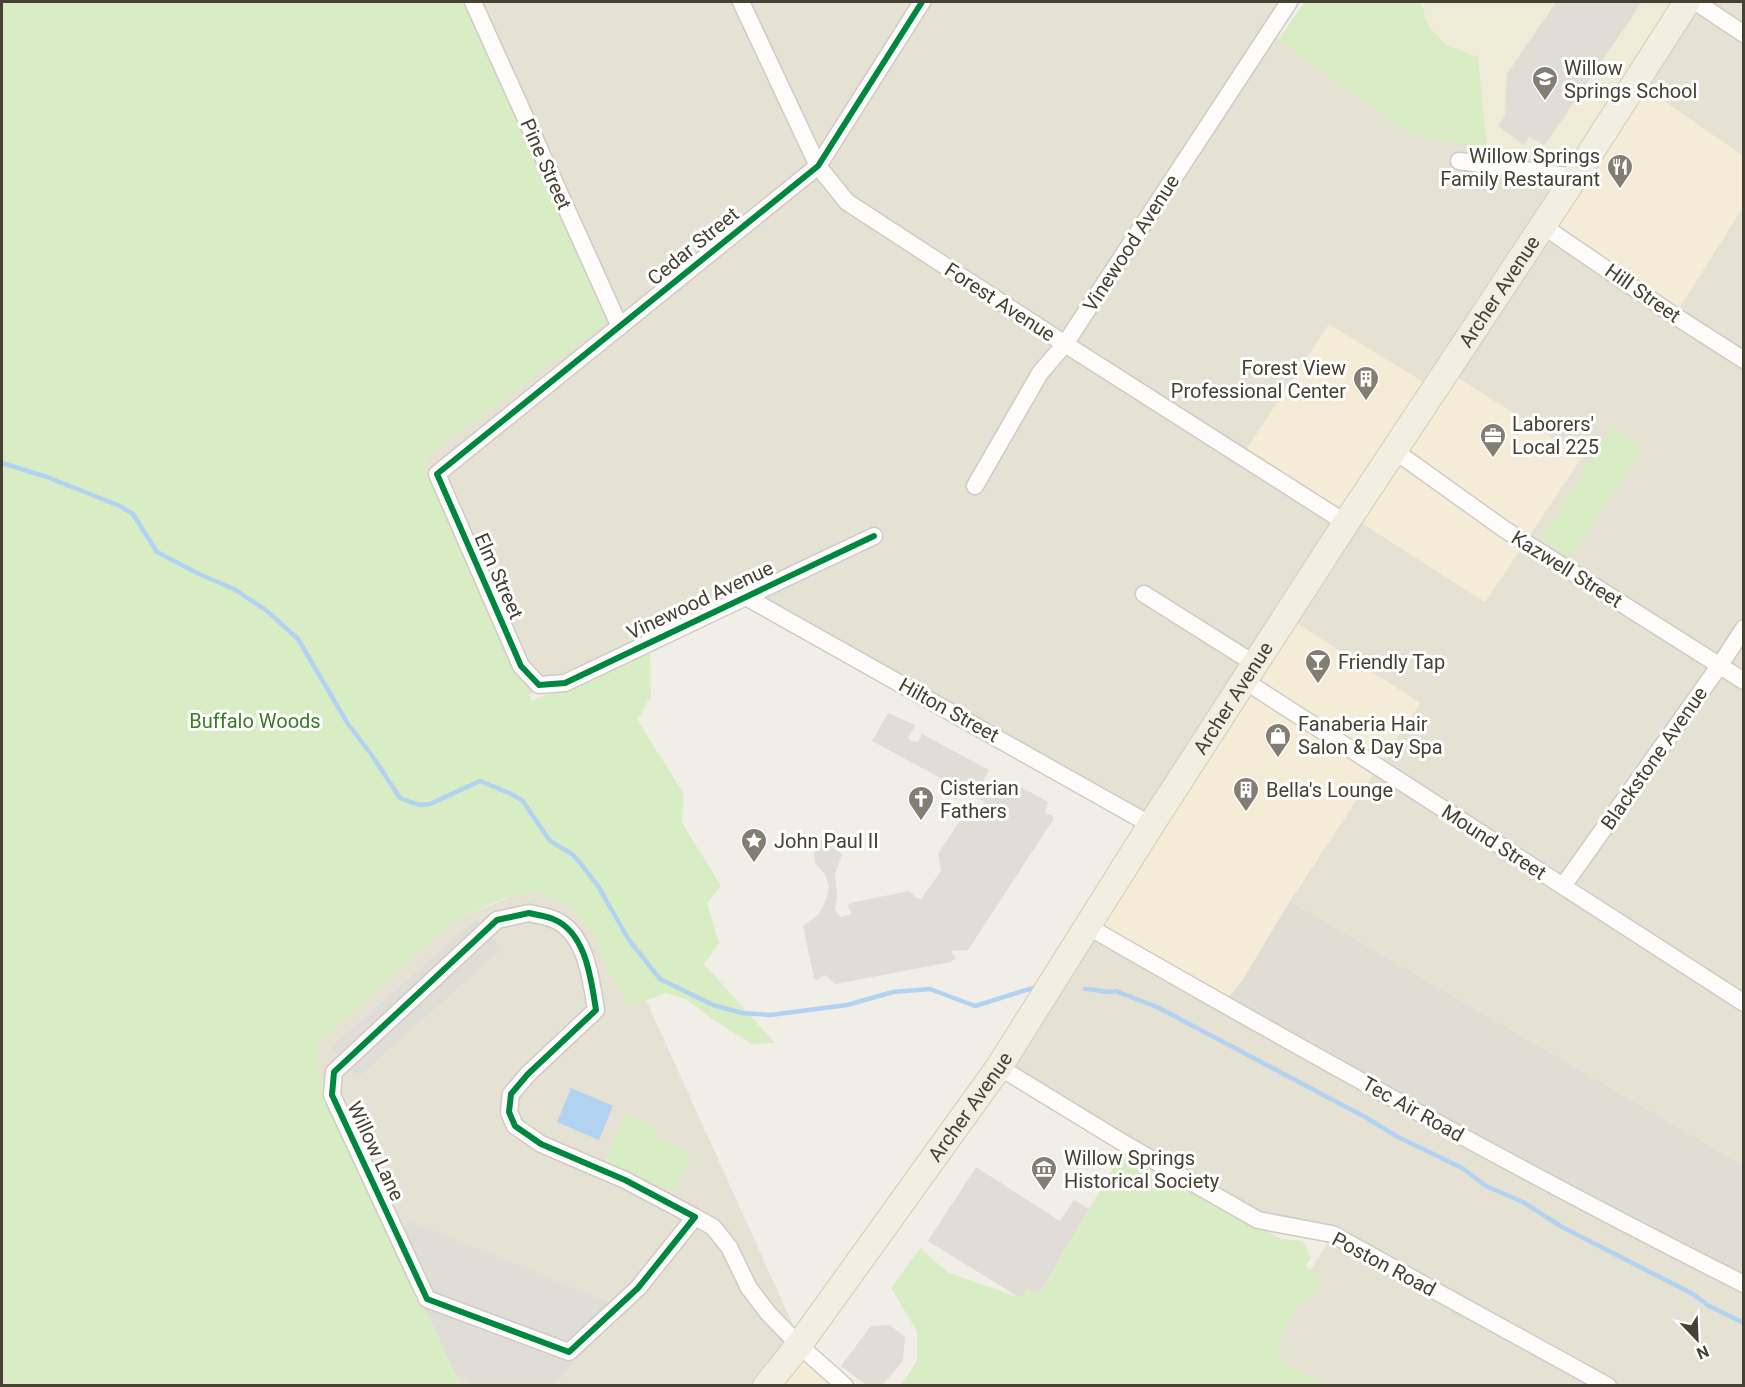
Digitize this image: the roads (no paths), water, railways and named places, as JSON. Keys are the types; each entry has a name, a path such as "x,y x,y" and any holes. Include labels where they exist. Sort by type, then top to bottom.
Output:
{"main road":[{"name":"Archer Avenue","path":"766,1386 799,1345 999,1067 1151,825 1346,523 1543,226 1687,2"}],"street":[{"name":"Pine Street","path":"473,2 620,327"},
{"name":"Forest Avenue","path":"741,2 818,166 847,202 1346,523"},
{"name":"Cedar Street","path":"437,474 818,166 922,2"},
{"name":"Vinewood Avenue","path":"975,486 1040,373 1065,344 1289,2"},
{"path":"1696,2 1743,34"},
{"path":"1459,160 1575,177"},
{"name":"Hill Street","path":"1543,226 1743,360"},
{"name":"Kazwell Street","path":"1395,451 1504,529 1743,681"},
{"name":"Elm Street","path":"437,474 521,666 539,685"},
{"name":"Vinewood Avenue","path":"539,685 565,683 874,536"},
{"name":"Mound Street","path":"1144,594 1250,672 1563,886 1743,1003"},
{"name":"Hilton Street","path":"746,597 1151,825"},
{"name":"Blackstone Avenue","path":"1563,886 1720,665 1743,628"},
{"name":"Willow Lane","path":"695,1217 638,1288 569,1352 427,1299 332,1095 334,1072 497,920 529,913 555,920 576,937 590,974 596,1010 528,1074 511,1094 509,1112 514,1126 541,1144 625,1180 695,1217 713,1227 729,1247 749,1288 768,1313 799,1345 845,1386"},
{"name":"Tec Air Road","path":"1087,926 1408,1106 1641,1232 1743,1284"},
{"name":"Poston Road","path":"999,1067 1125,1144 1258,1220 1332,1234 1608,1386"}],"water":[{"path":"571,1088 613,1106 599,1140 557,1122"}],"waterway":[{"path":"2,463 47,477 120,506 133,514 157,552 234,589 267,611 298,639 348,724 400,798 419,805 430,804 480,781 522,800 550,841 572,854 598,886 629,940 660,979 713,1005 742,1013 770,1015 847,1005 893,992 930,989 975,1006 1036,987"},
{"path":"1085,989 1116,991 1159,1008 1367,1118 1396,1136 1462,1168 1486,1186 1523,1202 1562,1227 1693,1294 1709,1306 1744,1323"}],"place":[{"name":"Willow Springs School","path":"1545,102"},
{"name":"Willow Springs Family Restaurant","path":"1620,190"},
{"name":"Forest View Professional Center","path":"1366,402"},
{"name":"Laborers' Local 225","path":"1493,459"},
{"name":"Friendly Tap","path":"1318,685"},
{"name":"Fanaberia Hair Salon & Day Spa","path":"1278,759"},
{"name":"Bella's Lounge","path":"1246,813"},
{"name":"Cisterian Fathers","path":"921,822"},
{"name":"John Paul II","path":"754,864"},
{"name":"Willow Springs Historical Society","path":"1044,1192"}],"park label":[{"name":"Buffalo Woods","path":"255,721"}]}
